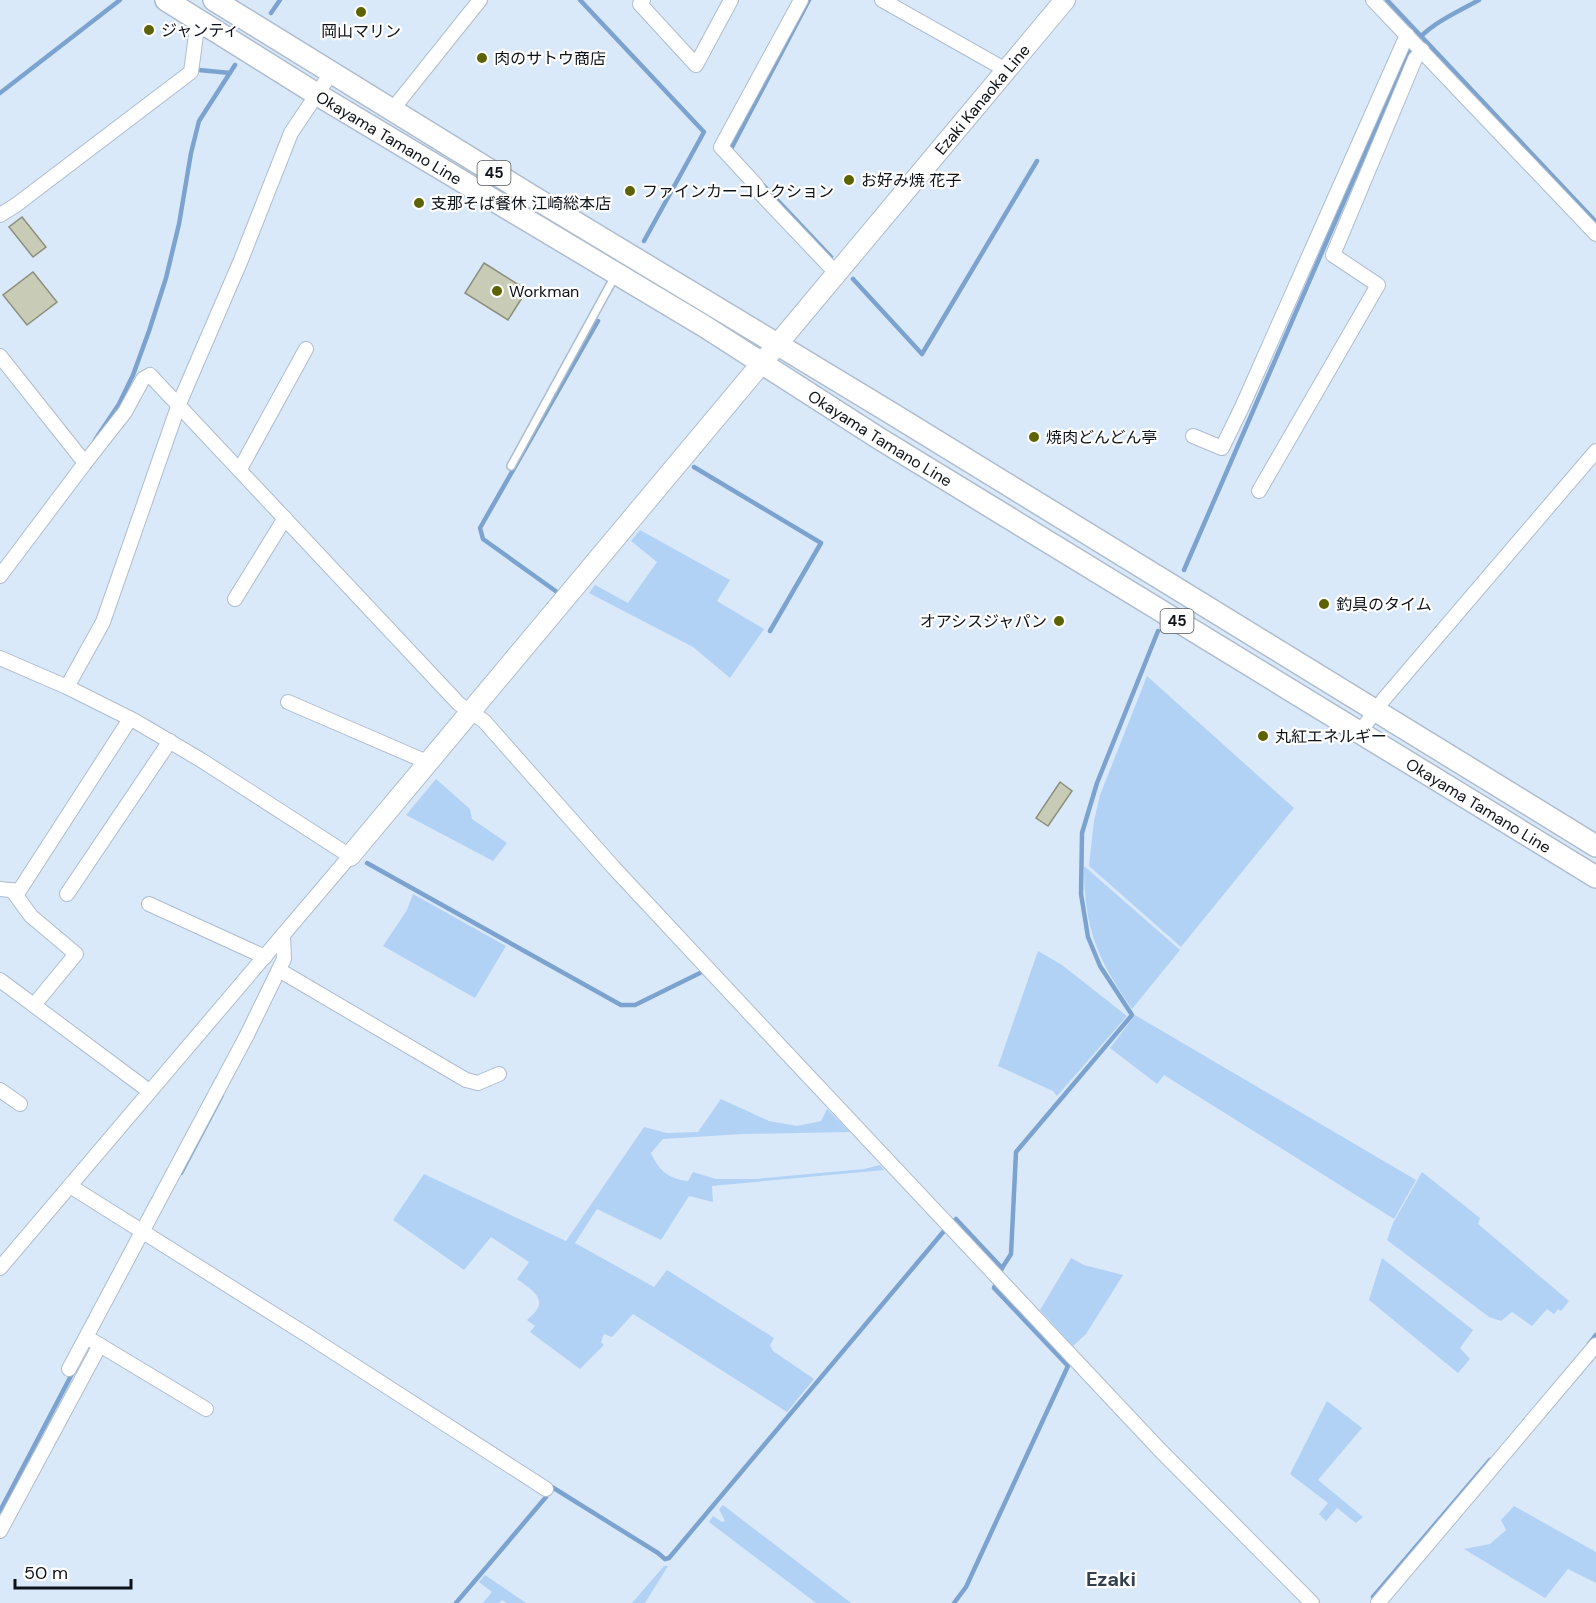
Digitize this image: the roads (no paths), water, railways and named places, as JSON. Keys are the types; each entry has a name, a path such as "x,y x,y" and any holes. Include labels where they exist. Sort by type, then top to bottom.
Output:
{"main road":[{"name":"Okayama Tamano Line","path":"166,0 318,95 704,326 760,363 1596,877"},
{"name":"Okayama Tamano Line","path":"214,0 1596,846"}],"street":[{"path":"392,110 480,0"},
{"path":"643,0 640,4 696,65 731,0"},
{"path":"801,0 721,147 756,185 761,194 836,273"},
{"path":"882,0 1006,70"},
{"name":"Ezaki Kanaoka Line","path":"350,856 1065,0"},
{"path":"1373,0 1596,234"},
{"path":"0,215 191,72 196,35 204,24"},
{"path":"1193,436 1222,448 1414,42"},
{"path":"1259,490 1378,285 1333,255 1415,60 1414,42"},
{"path":"67,687 103,622 179,404 241,261 291,133 331,73"},
{"path":"240,469 306,349"},
{"path":"0,356 82,460"},
{"path":"0,576 82,460 125,412 142,379 150,375 459,704 484,721 614,868 1159,1449 1312,1603"},
{"path":"1360,732 1596,451"},
{"path":"235,599 285,518"},
{"path":"0,658 67,687 170,741 350,856 0,1268"},
{"path":"288,702 427,762"},
{"path":"6,890 18,891 130,719"},
{"path":"67,894 170,741"},
{"path":"6,890 31,916 76,954 33,1005"},
{"path":"149,904 265,957"},
{"path":"69,1369 242,1045 279,970 284,959 283,935"},
{"path":"279,970 466,1080 477,1083 499,1074"},
{"path":"0,980 149,1090"},
{"path":"0,1089 20,1104"},
{"path":"70,1186 546,1489"},
{"path":"86,1336 206,1409"},
{"path":"0,1531 100,1345"},
{"path":"1378,1603 1596,1345"}],"lane":[{"path":"511,466 617,274"}],"waterway":[{"path":"0,93 120,0"},
{"path":"271,13 280,0"},
{"path":"580,0 704,132 644,241"},
{"path":"730,151 809,0"},
{"path":"1387,0 1596,222"},
{"path":"1184,570 1411,47 1434,26 1479,0"},
{"path":"95,440 119,404 133,375 149,331 166,278 179,224 199,121 235,65"},
{"path":"199,70 230,73"},
{"path":"853,279 922,354 1037,161"},
{"path":"763,185 831,257"},
{"path":"557,592 483,539 480,528 598,321"},
{"path":"694,467 821,543 770,631"},
{"path":"954,1603 966,1587 1068,1366 994,1288 1011,1254 1016,1152 1132,1015 1100,966 1088,937 1081,894 1082,833 1097,783 1158,631"},
{"path":"367,863 621,1005 635,1005 700,973"},
{"path":"181,1173 222,1095"},
{"path":"955,1220 1002,1268"},
{"path":"551,1489 552,1487 665,1559 669,1558 944,1231"},
{"path":"1589,1344 1596,1335"},
{"path":"0,1511 73,1372"},
{"path":"1373,1597 1490,1460"},
{"path":"456,1603 546,1497"}],"place":[{"name":"岡山マリン","path":"361,12"},
{"name":"ジャンティ","path":"149,30"},
{"name":"肉のサトウ商店","path":"482,58"},
{"name":"お好み焼 花子","path":"849,180"},
{"name":"ファインカーコレクション","path":"630,191"},
{"name":"支那そば餐休 江崎総本店","path":"419,203"},
{"name":"Workman","path":"497,291"},
{"name":"焼肉どんどん亭","path":"1034,437"},
{"name":"釣具のタイム","path":"1324,604"},
{"name":"オアシスジャパン","path":"1059,621"},
{"name":"丸紅エネルギー","path":"1263,736"}],"district":[{"name":"Ezaki","path":"1111,1579"}]}
